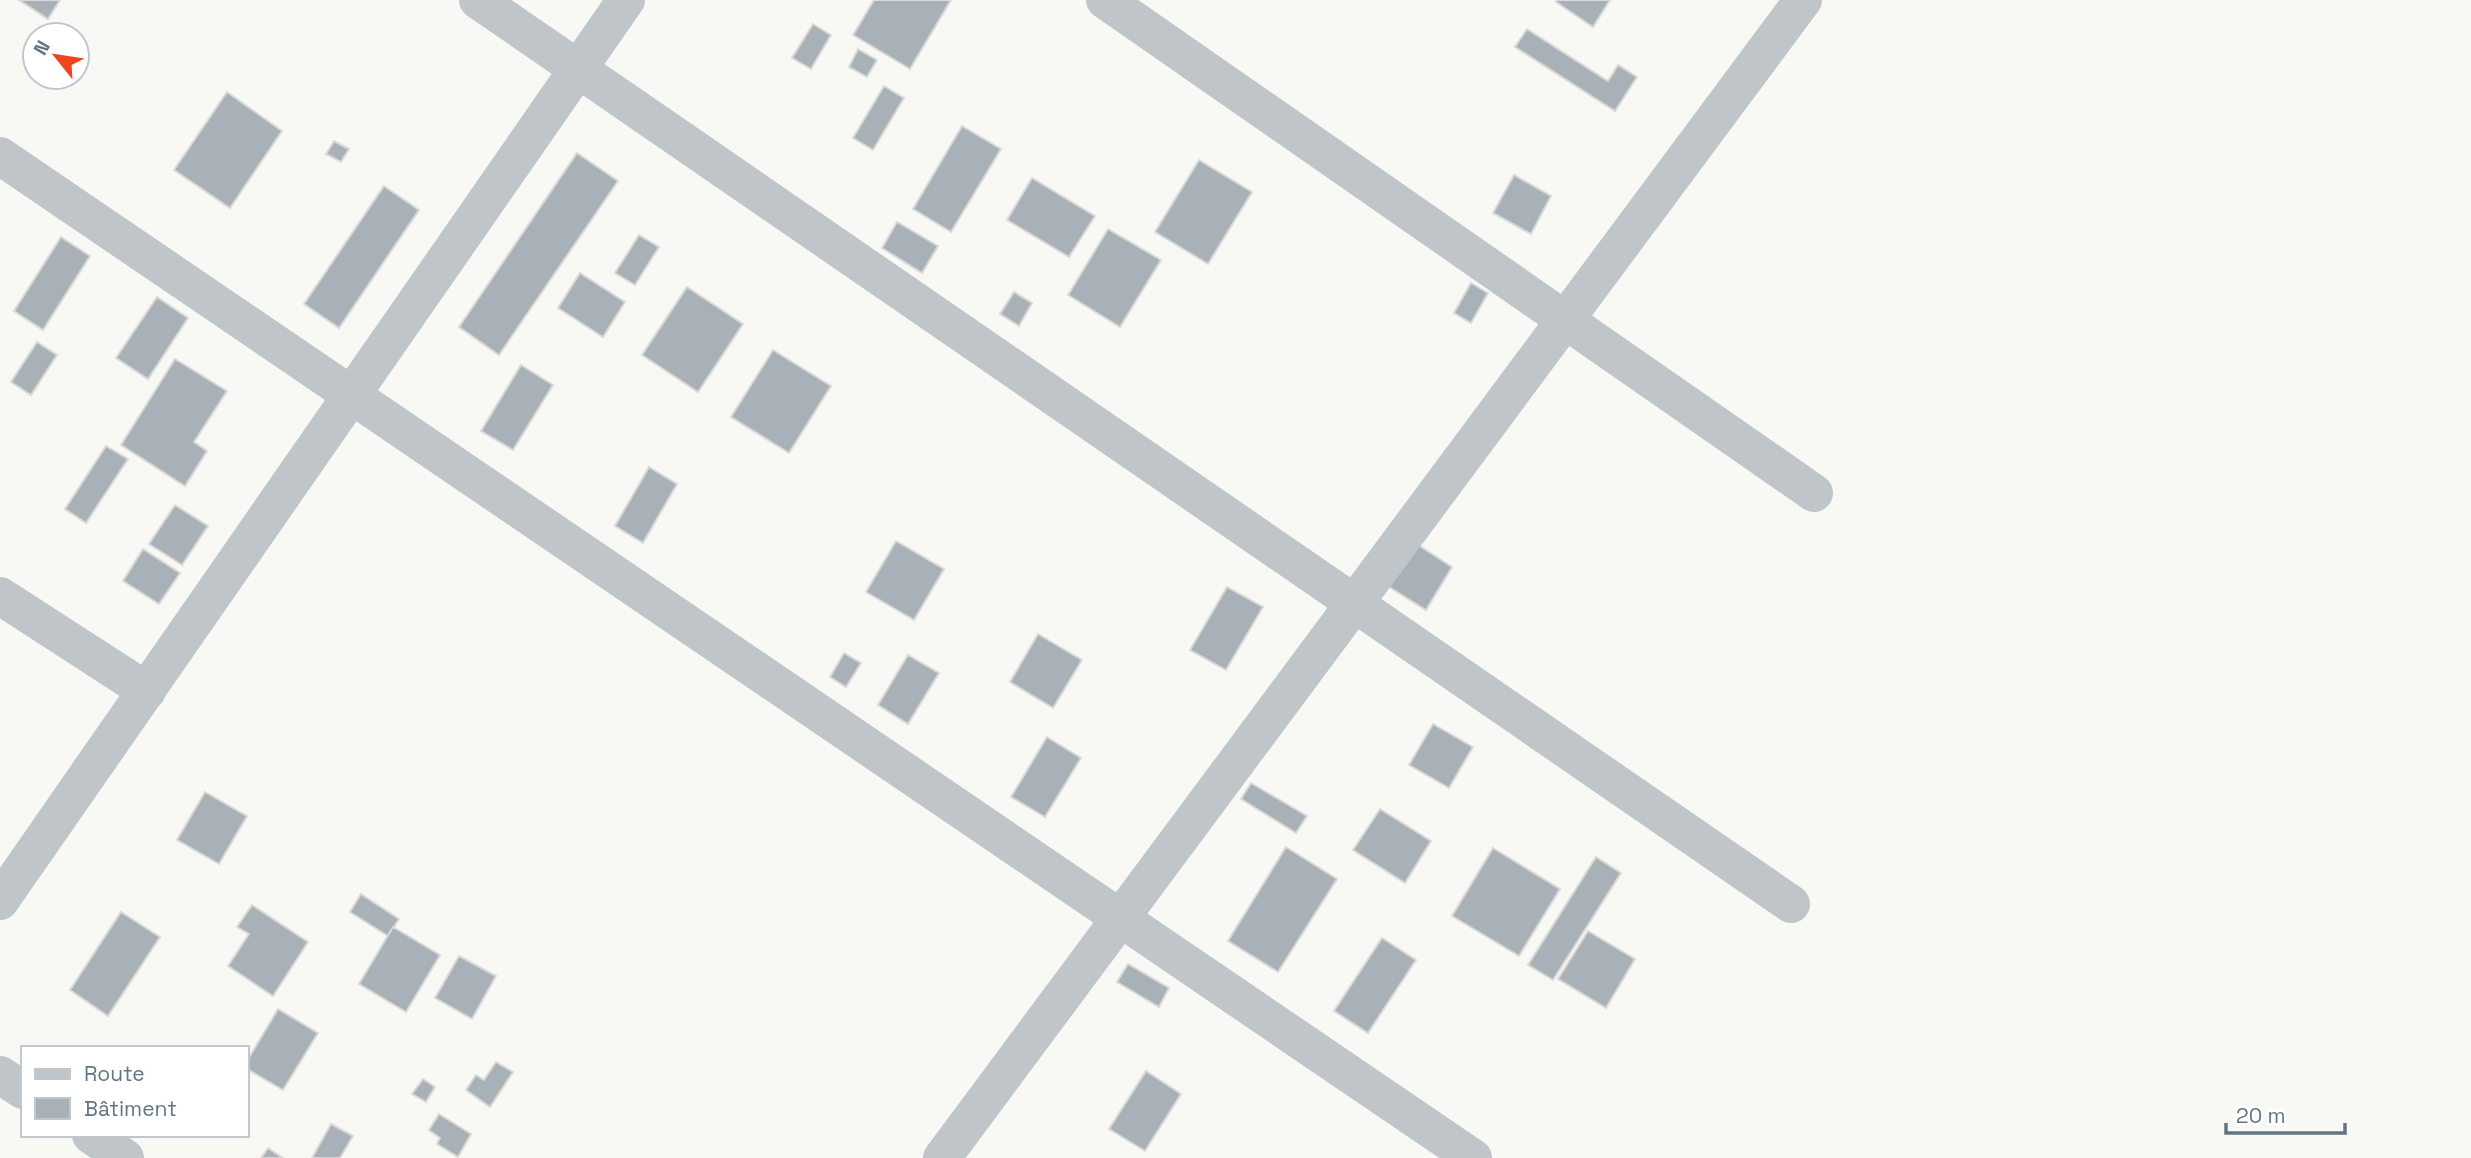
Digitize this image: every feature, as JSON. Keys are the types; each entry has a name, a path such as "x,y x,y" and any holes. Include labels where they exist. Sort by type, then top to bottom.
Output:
{"street":[{"path":"478,0 1791,904"},
{"path":"0,901 626,0"},
{"path":"1105,0 1814,493"},
{"path":"942,1158 1803,0"},
{"path":"0,156 1473,1158"},
{"path":"0,596 147,691"},
{"path":"0,1075 21,1089"},
{"path":"94,1137 125,1158"}],"building":[{"path":"19,0 60,0 48,19"},
{"path":"874,0 951,0 910,69 853,35"},
{"path":"1610,0 1593,27 1556,2"},
{"path":"813,24 831,35 811,69 792,58"},
{"path":"1527,29 1608,81 1618,65 1637,77 1615,111 1515,47"},
{"path":"858,49 877,60 867,77 849,67"},
{"path":"884,86 904,98 873,150 853,138"},
{"path":"227,92 282,131 230,208 174,170"},
{"path":"962,126 1001,149 951,232 913,209"},
{"path":"334,141 349,149 341,162 326,154"},
{"path":"577,153 618,181 499,355 459,327"},
{"path":"1199,160 1252,192 1208,264 1155,232"},
{"path":"1514,175 1551,196 1531,234 1493,213"},
{"path":"1032,178 1095,216 1069,257 1007,220"},
{"path":"384,186 419,210 339,328 304,304"},
{"path":"897,222 938,246 922,273 882,248"},
{"path":"1108,229 1161,260 1120,327 1068,295"},
{"path":"639,235 659,247 635,285 615,273"},
{"path":"61,237 90,256 43,330 14,311"},
{"path":"580,273 625,302 603,337 558,308"},
{"path":"1471,283 1488,293 1471,323 1454,313"},
{"path":"687,287 743,324 698,392 642,355"},
{"path":"1014,292 1032,303 1019,326 1000,314"},
{"path":"157,297 188,318 148,379 116,358"},
{"path":"37,342 57,355 31,395 11,382"},
{"path":"773,350 831,386 789,453 731,417"},
{"path":"175,359 227,391 194,442 207,451 185,486 121,445"},
{"path":"521,365 553,385 513,450 481,431"},
{"path":"106,446 128,459 86,523 65,509"},
{"path":"649,467 677,484 643,543 615,526"},
{"path":"175,505 208,526 182,565 149,544"},
{"path":"896,541 944,569 914,620 866,592"},
{"path":"1412,541 1452,567 1426,610 1386,585"},
{"path":"143,549 180,573 159,604 123,581"},
{"path":"1227,587 1263,607 1226,670 1190,650"},
{"path":"1038,634 1082,660 1053,708 1010,682"},
{"path":"844,653 861,663 846,687 830,677"},
{"path":"908,655 939,673 908,724 878,705"},
{"path":"1433,724 1473,747 1449,788 1409,765"},
{"path":"1047,737 1081,758 1045,817 1011,797"},
{"path":"1251,783 1307,816 1296,833 1241,799"},
{"path":"205,792 247,816 219,864 177,840"},
{"path":"1380,809 1431,841 1405,883 1353,850"},
{"path":"1286,847 1337,879 1278,972 1228,941"},
{"path":"1493,848 1560,889 1519,956 1452,916"},
{"path":"1596,857 1621,873 1553,980 1528,965"},
{"path":"361,894 399,919 388,936 350,912"},
{"path":"252,905 308,942 273,996 228,966 249,934 237,927"},
{"path":"121,912 160,937 108,1016 70,990"},
{"path":"393,927 440,955 406,1012 359,984"},
{"path":"1588,931 1635,959 1606,1008 1558,979"},
{"path":"1382,938 1416,960 1368,1033 1334,1011"},
{"path":"459,956 496,976 472,1019 435,998"},
{"path":"1128,964 1169,988 1159,1007 1117,982"},
{"path":"278,1009 318,1033 283,1090 248,1070 248,1059"},
{"path":"496,1062 513,1072 490,1107 466,1090 476,1075 484,1080"},
{"path":"1146,1071 1181,1094 1145,1151 1109,1129"},
{"path":"423,1079 435,1087 426,1102 412,1094"},
{"path":"439,1114 471,1134 458,1157 437,1144 440,1138 429,1130"},
{"path":"331,1124 353,1136 340,1158 312,1158"},
{"path":"268,1148 283,1158 261,1158"}]}
